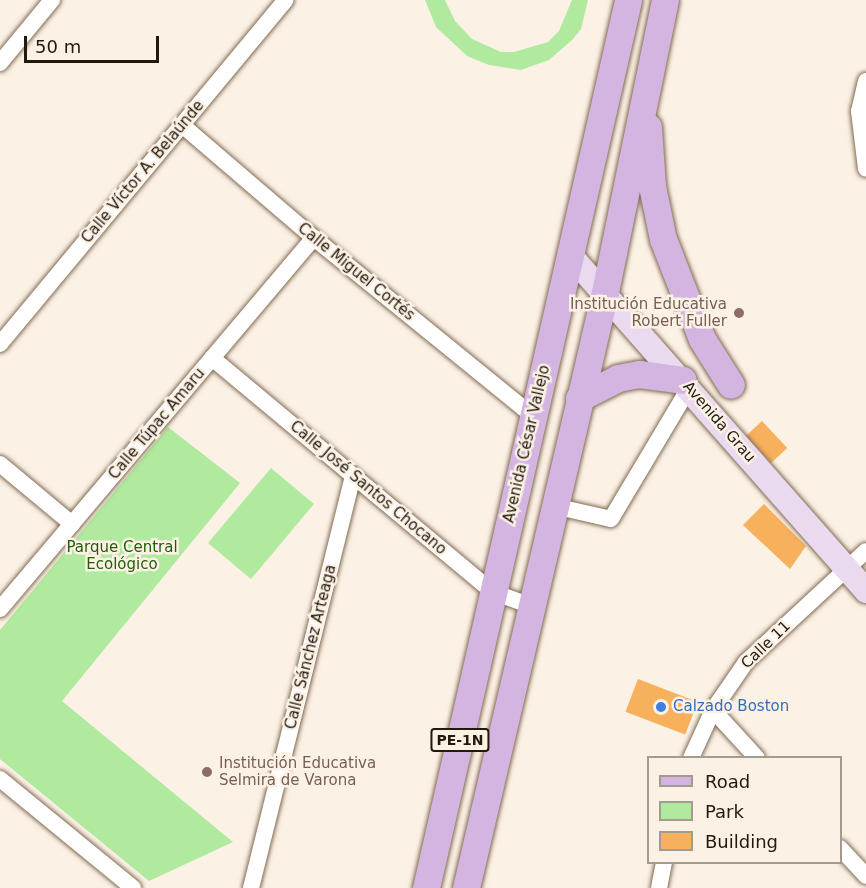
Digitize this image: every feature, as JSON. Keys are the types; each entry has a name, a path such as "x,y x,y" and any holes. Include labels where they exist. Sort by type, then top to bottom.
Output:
{"main road":[{"name":"Avenida César Vallejo","path":"426,888 628,0"},
{"name":"PE-1N","path":"466,888 605,292 665,0"},
{"path":"649,78 650,153 663,239 702,339 731,385"},
{"name":"Avenida Grau","path":"570,255 605,292 866,591"},
{"path":"579,398 598,386 629,376 661,375 686,384"}],"street":[{"path":"0,63 52,0"},
{"name":"Calle Víctor A. Belaúnde","path":"0,344 286,0"},
{"path":"866,81 859,111 866,169"},
{"name":"Calle Miguel Cortés","path":"182,125 314,238 533,416"},
{"name":"Calle Túpac Amaru","path":"0,609 314,238"},
{"name":"Calle José Santos Chocano","path":"213,358 494,592 531,606"},
{"path":"555,506 611,519 686,384"},
{"path":"0,464 72,524"},
{"name":"Calle Sánchez Arteaga","path":"251,888 353,476"},
{"name":"Calle 11","path":"692,756 712,710 746,662 866,551"},
{"path":"712,710 755,756"},
{"path":"0,779 133,888"},
{"path":"842,850 866,876"},
{"path":"659,888 664,864"}],"green space":[{"path":"425,0 445,0 455,21 472,39 501,52 514,52 548,42 559,31 572,0 588,0 581,29 572,40 549,60 521,70 489,65 467,56 436,27"},
{"name":"Parque Central Ecológico","path":"168,427 240,483 62,701 233,842 149,881 0,759 0,630"},
{"path":"271,468 314,504 251,579 208,543"}],"building":[{"path":"762,421 787,448 771,463 746,436"},
{"path":"764,504 806,546 790,569 743,525"},
{"name":"Calzado Boston","path":"638,679 698,702 685,735 625,712"}],"place":[{"name":"Institución Educativa Robert Fuller","path":"739,313"},
{"name":"Calzado Boston","path":"661,707"},
{"name":"Institución Educativa Selmira de Varona","path":"207,772"}]}
